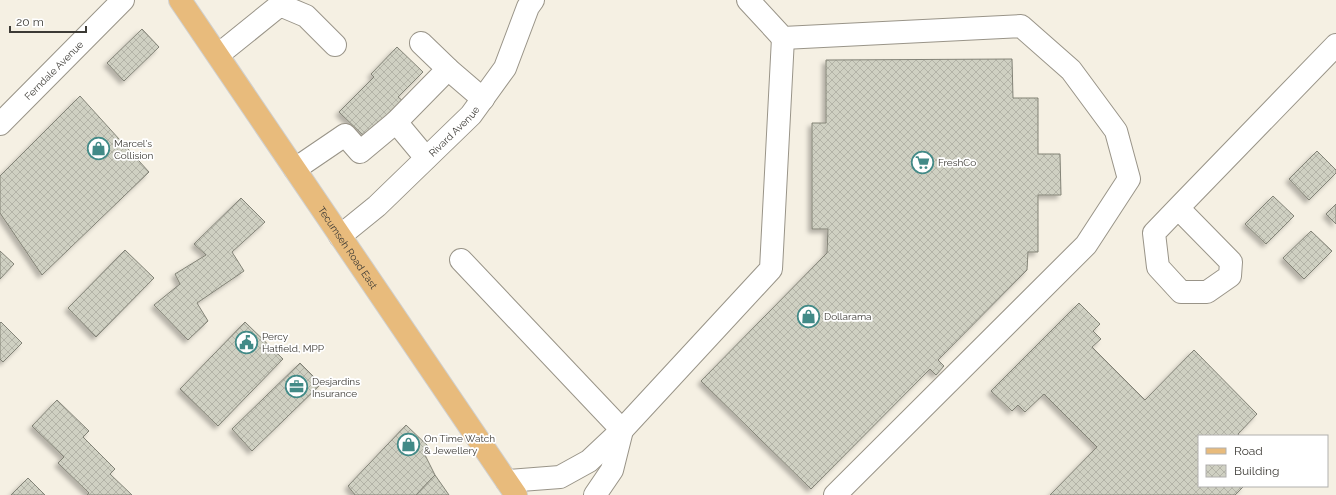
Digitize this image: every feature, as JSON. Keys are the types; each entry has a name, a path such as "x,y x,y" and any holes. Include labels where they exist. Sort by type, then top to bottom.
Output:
{"main road":[{"name":"Tecumseh Road East","path":"180,0 511,488"}],"street":[{"name":"Ferndale Avenue","path":"0,124 123,0"},
{"name":"Rivard Avenue","path":"340,236 377,206 471,115 504,68 528,7 533,0"},
{"path":"511,488 560,477 589,461 622,430 770,270 783,38 748,0"},
{"path":"218,55 277,2 306,16 335,45"},
{"path":"783,38 1021,26 1071,70 1116,131 1129,179 1086,245 835,495"},
{"path":"421,43 482,99"},
{"path":"1178,208 1336,45"},
{"path":"295,169 345,135 360,152 396,122 448,69"},
{"path":"396,122 426,158"},
{"path":"461,260 622,430"},
{"path":"595,495 612,470 622,430"}],"building":[{"path":"142,29 159,47 124,81 107,63"},
{"path":"397,47 423,72 398,97 403,101 366,138 339,112 374,77 371,74"},
{"path":"1012,59 1013,98 1038,98 1038,154 1060,154 1061,195 1038,195 1038,252 1028,252 1027,270 938,360 944,366 936,375 930,369 811,489 701,381 827,253 828,229 812,229 812,123 826,123 826,60"},
{"path":"80,96 149,172 42,275 0,213 0,176"},
{"path":"1317,151 1336,170 1336,173 1309,200 1289,179"},
{"path":"1273,196 1294,216 1266,244 1245,224"},
{"path":"241,198 265,222 232,252 244,271 197,303 208,321 188,340 154,305 180,284 175,274 206,255 194,244"},
{"path":"1336,204 1336,224 1326,214"},
{"path":"1311,231 1332,251 1304,279 1283,258"},
{"path":"125,250 154,278 96,337 68,308"},
{"path":"0,251 14,264 0,279"},
{"path":"1079,303 1100,324 1093,331 1101,339 1092,347 1145,400 1194,350 1257,414 1238,434 1239,435 1198,435 1198,487 1243,487 1235,495 1050,495 1097,447 1044,394 1025,412 1018,405 1012,411 991,391"},
{"path":"1,322 22,343 3,362 0,359"},
{"path":"245,322 283,359 218,426 180,389"},
{"path":"300,363 321,384 252,451 232,429"},
{"path":"57,400 89,431 83,437 115,469 110,474 132,495 87,495 89,493 58,463 64,457 32,426"},
{"path":"406,425 428,446 423,451 435,475 416,495 355,495 348,486"},
{"path":"435,475 449,495 416,495"},
{"path":"28,478 45,495 11,495"}],"place":[{"name":"Marcel's Collision","path":"99,149"},
{"name":"FreshCo","path":"923,162"},
{"name":"Dollarama","path":"809,316"},
{"name":"Percy Hatfield, MPP","path":"247,342"},
{"name":"Desjardins Insurance","path":"296,387"},
{"name":"On Time Watch & Jewellery","path":"408,444"}]}
